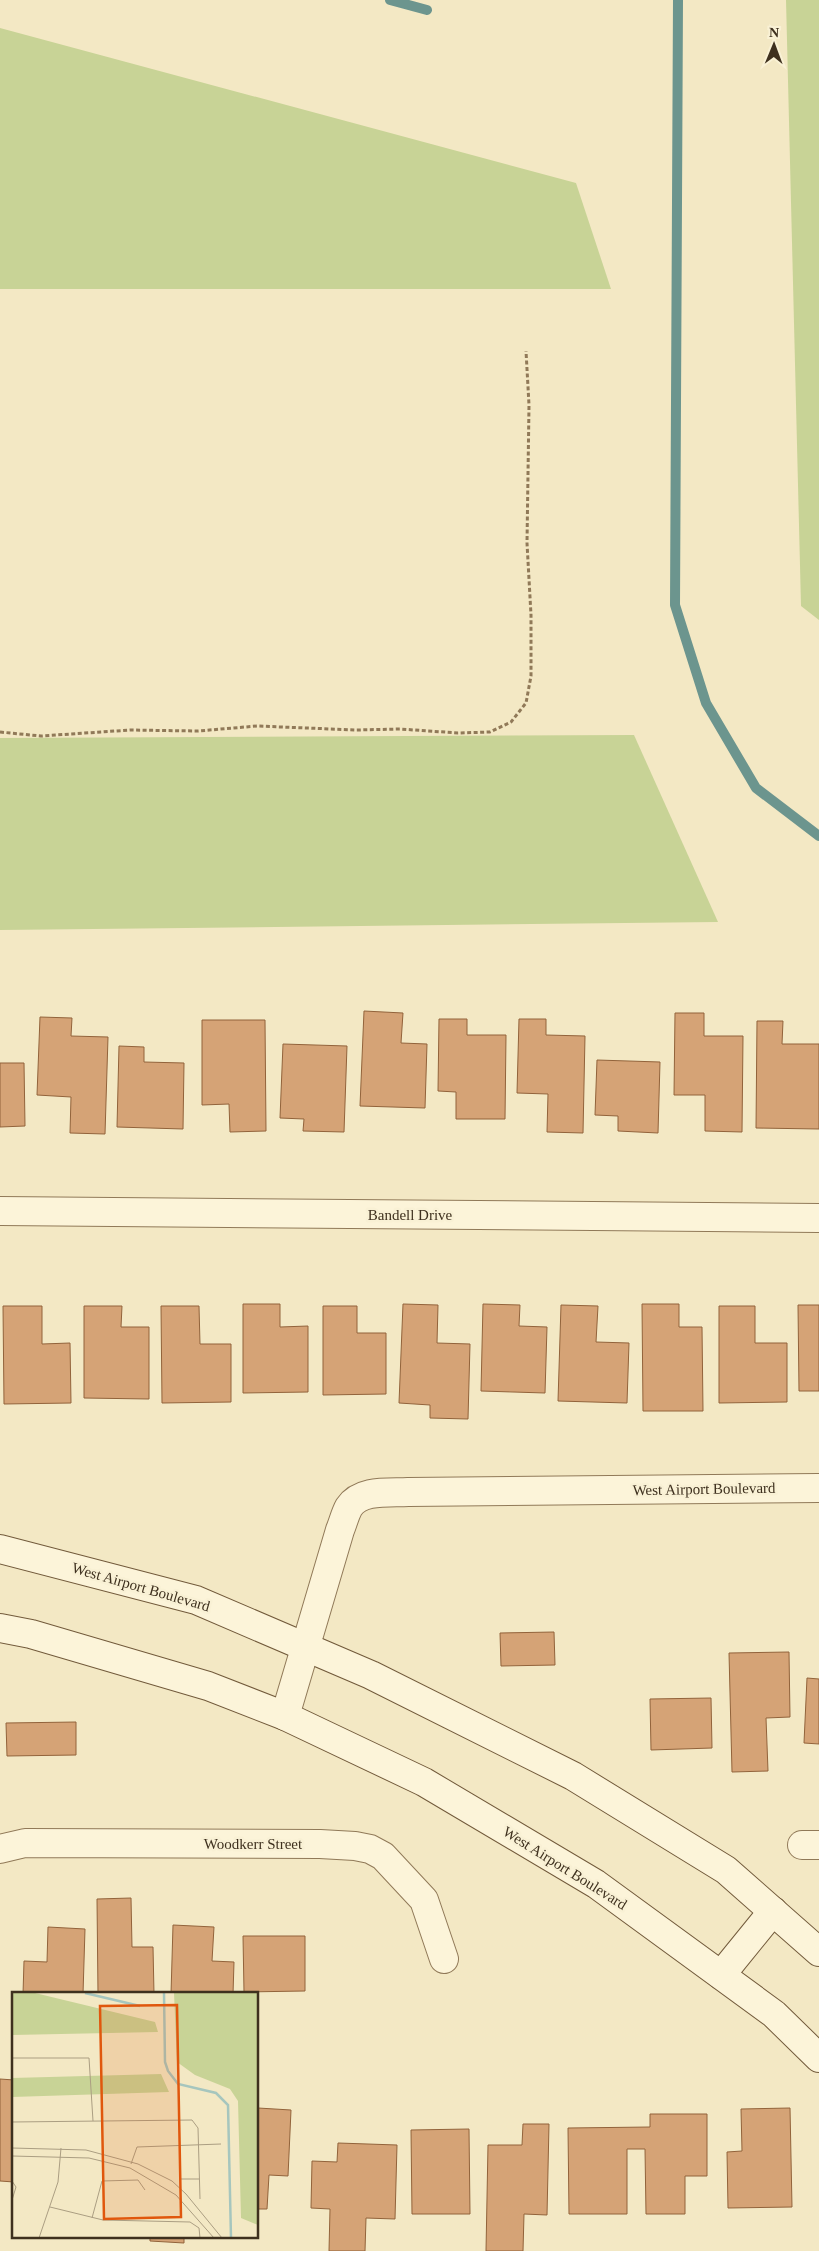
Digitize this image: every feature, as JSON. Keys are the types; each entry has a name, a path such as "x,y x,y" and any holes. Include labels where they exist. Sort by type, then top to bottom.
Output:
{"street":[{"name":"Bandell Drive","path":"0,1211 819,1218"},
{"name":"West Airport Boulevard","path":"285,1716 307,1647 340,1530 349,1507 362,1496 408,1492 819,1488"},
{"name":"West Airport Boulevard","path":"0,1549 196,1600 371,1676 573,1776 726,1870 819,1952"},
{"name":"West Airport Boulevard","path":"0,1628 31,1634 208,1686 285,1716 424,1782 596,1884 774,2014 819,2058"},
{"name":"Woodkerr Street","path":"0,1849 25,1843 320,1844 370,1849 383,1856 424,1900 444,1959"},
{"path":"721,1975 773,1912"}],"path":[{"path":"0,732 41,736 87,735 130,730 198,732 257,726 490,732 511,722 526,703 531,676 531,615 527,544 529,405 526,351"}],"green space":[{"path":"786,0 819,0 819,620 801,606"},
{"path":"0,28 576,183 611,289 0,289"},
{"path":"634,735 718,922 0,930 0,738"}],"building":[{"path":"364,1011 403,1013 401,1043 427,1044 425,1108 360,1106"},
{"path":"675,1013 704,1013 704,1036 743,1036 742,1132 705,1131 705,1095 674,1095"},
{"path":"40,1017 72,1018 71,1036 108,1037 105,1134 70,1133 71,1097 37,1095"},
{"path":"439,1019 467,1019 467,1035 506,1035 505,1119 456,1119 456,1092 438,1091"},
{"path":"519,1019 546,1019 546,1035 585,1036 583,1133 547,1132 548,1094 517,1093"},
{"path":"202,1020 265,1020 266,1131 230,1132 229,1104 202,1105"},
{"path":"757,1021 783,1021 782,1044 819,1044 819,1129 756,1128"},
{"path":"283,1044 347,1046 344,1132 303,1131 304,1119 280,1118"},
{"path":"119,1046 144,1047 144,1062 184,1063 183,1129 117,1127"},
{"path":"597,1060 660,1062 658,1133 618,1131 618,1116 595,1115"},
{"path":"0,1063 24,1063 25,1126 0,1127"},
{"path":"243,1304 280,1304 280,1327 308,1326 308,1392 243,1393"},
{"path":"403,1304 438,1305 437,1343 470,1344 468,1419 430,1418 430,1405 399,1403"},
{"path":"483,1304 520,1305 519,1326 547,1327 545,1393 481,1391"},
{"path":"642,1304 679,1304 679,1327 702,1327 703,1411 643,1411"},
{"path":"561,1305 598,1306 596,1342 629,1343 627,1403 558,1401"},
{"path":"798,1305 819,1305 819,1391 799,1391"},
{"path":"3,1306 42,1306 42,1344 70,1343 71,1403 4,1404"},
{"path":"84,1306 122,1306 121,1327 149,1327 149,1399 84,1398"},
{"path":"161,1306 199,1306 200,1344 231,1344 231,1402 162,1403"},
{"path":"323,1306 357,1306 357,1333 386,1333 386,1394 323,1395"},
{"path":"719,1306 755,1306 755,1343 787,1343 787,1402 719,1403"},
{"path":"554,1632 555,1665 501,1666 500,1633"},
{"path":"789,1652 790,1717 766,1718 768,1771 732,1772 729,1653"},
{"path":"807,1678 819,1679 819,1744 804,1743"},
{"path":"711,1698 712,1748 651,1750 650,1699"},
{"path":"76,1722 76,1755 7,1756 6,1723"},
{"path":"131,1898 132,1947 153,1947 154,1992 98,1992 97,1899"},
{"path":"173,1925 214,1927 212,1961 234,1962 233,1992 171,1992"},
{"path":"48,1927 85,1929 83,1992 23,1992 24,1961 47,1962"},
{"path":"243,1936 305,1936 305,1991 244,1992"},
{"path":"0,2079 12,2080 12,2182 0,2181"},
{"path":"259,2108 291,2110 288,2176 269,2175 267,2209 259,2209"},
{"path":"790,2108 792,2207 728,2208 727,2152 742,2151 741,2109"},
{"path":"650,2114 707,2114 707,2176 685,2176 685,2214 646,2214 645,2149 627,2149 627,2214 569,2214 568,2128 650,2127"},
{"path":"523,2124 549,2124 547,2215 524,2214 523,2251 486,2251 488,2145 522,2145"},
{"path":"469,2129 470,2214 412,2214 411,2130"},
{"path":"338,2143 397,2145 395,2219 366,2218 365,2251 329,2251 330,2209 311,2208 312,2161 337,2162"},
{"path":"150,2238 184,2238 184,2243 150,2241"}],"waterway":[{"path":"390,0 427,10"},
{"path":"678,0 675,605 706,703 756,788 819,836"}]}
